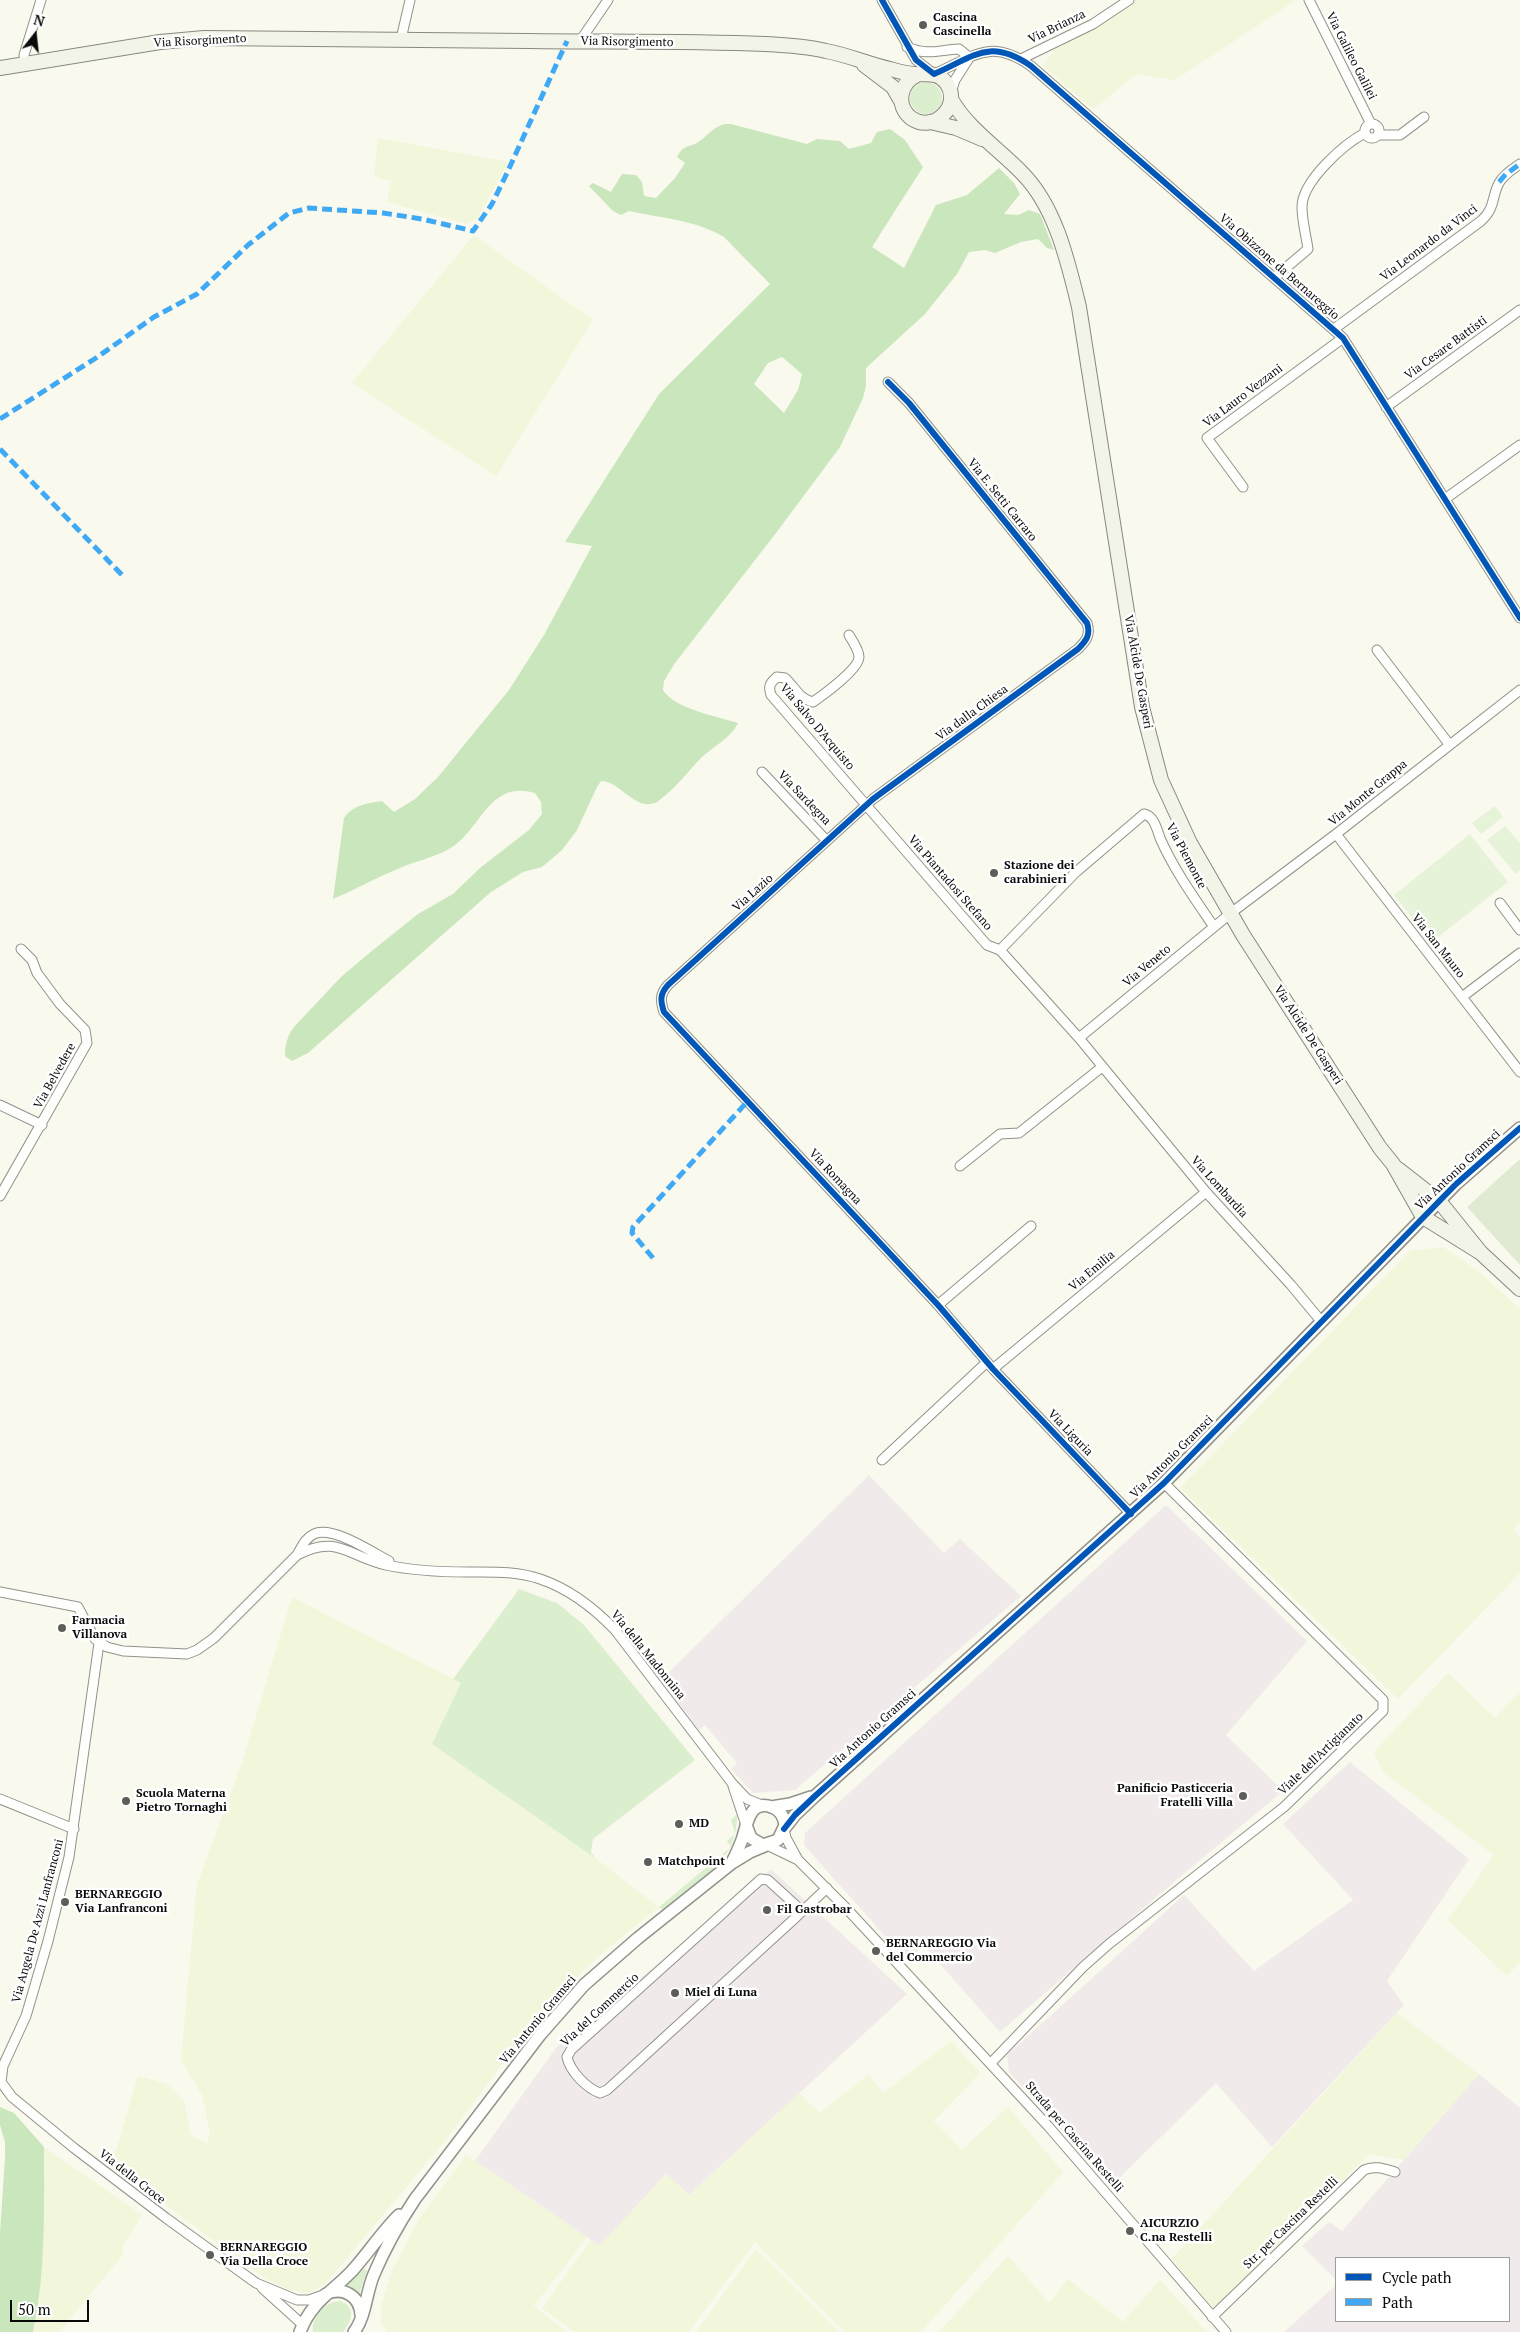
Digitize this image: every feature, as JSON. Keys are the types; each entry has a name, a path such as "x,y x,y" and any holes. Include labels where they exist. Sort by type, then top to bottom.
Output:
{"main road":[{"name":"Via Risorgimento","path":"0,68 183,40 401,39 797,46 851,57 917,75 934,74"},
{"name":"Via Risorgimento","path":"851,57 893,87 904,109 912,118 920,122 930,122"},
{"path":"930,122 943,116 949,108 951,97 945,82 934,74"},
{"path":"901,101 906,83 917,75"},
{"name":"Via Alcide De Gasperi","path":"951,97 966,120 1025,176 1048,213 1068,262 1079,307 1142,707 1162,780 1176,816 1231,913 1380,1148 1393,1164 1423,1217"},
{"name":"Via Alcide De Gasperi","path":"930,122 956,128 992,143"},
{"name":"Via Alcide De Gasperi","path":"1393,1164 1439,1202 1481,1253"},
{"path":"1423,1217 1481,1253 1520,1289"}],"street":[{"path":"25,64 24,55 41,0"},
{"path":"401,39 410,0"},
{"path":"580,41 608,0"},
{"path":"882,0 916,60 934,74"},
{"name":"Via Brianza","path":"1022,59 1093,24 1129,0"},
{"name":"Via Galileo Galilei","path":"1309,0 1371,124 1378,126 1379,135"},
{"path":"907,47 925,52 948,52 959,49 969,58 955,80 951,97"},
{"name":"Via Obizzone da Bernareggio","path":"934,74 981,52 1005,52 1022,59 1334,329 1342,338 1520,618"},
{"path":"1371,124 1365,128 1365,133 1372,139 1379,135 1400,135 1424,117"},
{"name":"Via Obizzone da Bernareggio","path":"1274,278 1308,249 1302,205 1311,180 1355,138 1365,133"},
{"name":"Via Leonardo da Vinci","path":"1334,329 1481,221 1490,212 1499,182 1506,174 1520,164"},
{"name":"Via Cesare Battisti","path":"1386,407 1520,310"},
{"name":"Via Lauro Vezzani","path":"1243,487 1207,438 1342,338"},
{"name":"Via E. Setti Carraro","path":"888,382 909,403 1087,623 1090,629 1088,636"},
{"path":"1445,499 1520,444"},
{"name":"Via Salvo D'Acquisto","path":"849,635 858,650 859,658 856,666 813,702 801,698 784,678 777,677 771,682 769,689 771,695 867,805"},
{"name":"Via dalla Chiesa","path":"867,805 1078,649 1088,636"},
{"path":"1377,650 1449,744"},
{"name":"Via Monte Grappa","path":"1231,913 1336,834 1520,690"},
{"name":"Via Sardegna","path":"762,772 828,841"},
{"name":"Via Lazio","path":"660,1001 662,992 668,985 867,805"},
{"name":"Via Piantadosi Stefano","path":"867,805 987,945 1000,950 1079,1038"},
{"name":"Via Piemonte","path":"1000,950 1076,872 1144,814 1149,815 1153,820 1186,886 1214,927"},
{"name":"Via San Mauro","path":"1336,834 1520,1072"},
{"path":"1500,903 1520,930"},
{"name":"Via Veneto","path":"1079,1038 1231,913"},
{"name":"Via Belvedere","path":"0,1196 87,1043 85,1030 60,1004 37,973 32,960 21,949"},
{"path":"1462,997 1520,953"},
{"name":"Via Romagna","path":"660,1001 664,1012 938,1305 990,1365"},
{"name":"Via Lombardia","path":"1079,1038 1206,1192 1291,1284 1321,1321"},
{"path":"960,1166 1000,1134 1019,1133 1102,1067"},
{"path":"0,1105 42,1125"},
{"name":"Via Antonio Gramsci","path":"784,1829 794,1815 1164,1483 1423,1217 1520,1128"},
{"name":"Via Emilia","path":"990,1365 1206,1192"},
{"path":"938,1305 1031,1226"},
{"path":"882,1460 990,1365"},
{"name":"Via Liguria","path":"990,1365 1131,1514"},
{"name":"Viale dell'Artigianato","path":"991,2063 1083,1967 1109,1944 1291,1801 1383,1711 1383,1700 1164,1483"},
{"name":"Via della Madonnina","path":"100,1644 123,1651 175,1655 192,1653 214,1638 297,1555 309,1537 317,1532 339,1535 400,1567"},
{"name":"Via della Madonnina","path":"297,1555 314,1547 330,1545 372,1561 400,1567 428,1571 521,1574 548,1582 574,1595 615,1630 732,1783 747,1798 767,1806"},
{"path":"0,1592 78,1607 95,1639 100,1644"},
{"name":"Via Angela De Azzi Lanfranconi","path":"0,2082 3,2066 23,2023 48,1941 74,1829 91,1710 96,1654 100,1644"},
{"name":"Via della Madonnina","path":"732,1783 746,1825"},
{"name":"Via Antonio Gramsci","path":"767,1806 790,1804 815,1796"},
{"path":"0,1800 74,1829"},
{"path":"732,1863 750,1812 767,1806 781,1814 786,1838 798,1860 827,1888"},
{"path":"746,1825 747,1832 752,1840 798,1860"},
{"path":"767,1845 778,1840 784,1829"},
{"name":"Via Antonio Gramsci","path":"415,2200 540,2035 584,1986 638,1938 732,1863 750,1852 767,1845"},
{"name":"Via del Commercio","path":"802,1911 768,1880 761,1879 571,2050 567,2057 569,2066 592,2090 600,2093 607,2090 802,1911 827,1888"},
{"name":"Strada per Cascina Restelli","path":"827,1888 991,2063 1086,2169 1226,2332"},
{"name":"Via della Croce","path":"0,2082 12,2097 74,2148 256,2283"},
{"name":"Str. per Cascina Restelli","path":"1212,2317 1364,2170 1370,2167 1379,2167 1395,2172"},
{"path":"256,2283 302,2330 307,2315 325,2295 351,2272 392,2222 415,2200"},
{"path":"354,2332 361,2317 374,2274 398,2225 415,2200"},
{"path":"256,2283 297,2300 309,2300 335,2291 350,2294 359,2304 365,2332"}],"shaded area":[{"path":"869,1475 944,1553 960,1539 1021,1596 795,1790 753,1793 731,1769 737,1763 705,1725 699,1730 661,1680"},
{"path":"1166,1505 1307,1641 1226,1735 1283,1791 1182,1875 1000,2032 924,1946 907,1961 804,1845 805,1833"},
{"path":"1350,1762 1469,1859 1387,1981 1404,2005 1272,2147 1216,2083 1112,2185 1009,2072 1007,2055 1184,1895 1254,1971 1353,1900 1283,1824"},
{"path":"771,1869 907,1994 689,2195 666,2174 600,2246 475,2161 556,2048"},
{"path":"1479,2074 1520,2108 1520,2332 1284,2332 1335,2286 1335,2322 1510,2322 1510,2257 1335,2257 1335,2279 1302,2246 1329,2222 1342,2231"}],"green space":[{"path":"1135,0 1296,0 1175,80 1137,74 1093,109 1043,66 1054,49"},
{"path":"926,82 932,83 937,87 941,92 941,104 937,109 932,113 926,114 920,113 915,109 911,104 910,98 911,92 915,87 920,83"},
{"path":"731,124 807,144 817,139 840,141 849,149 871,143 877,132 890,129 905,140 923,167 872,247 904,268 936,205 967,195 999,168 1014,183 1020,194 1004,214 1018,215 1029,210 1040,214 1054,250 1047,248 1038,239 1021,242 995,253 985,250 969,252 957,274 925,314 866,368 866,386 863,398 840,447 675,663 664,681 663,690 676,702 697,711 738,723 731,733 702,757 673,789 654,803 645,804 639,802 618,787 601,781 577,830 562,850 542,867 523,872 491,892 308,1053 292,1061 285,1056 285,1052 289,1035 293,1028 342,976 418,914 453,894 480,868 529,830 542,814 541,802 535,793 519,791 506,793 486,809 460,841 449,849 395,870 333,899 344,818 356,807 366,804 382,801 394,812 415,799 438,777 509,690 544,635 592,546 565,542 659,394 770,284 724,237 713,231 678,220 629,211 621,215 613,211 589,186 593,183 611,192 622,174 636,175 642,182 644,196 656,198 675,178 685,163 677,157 681,151 699,142 720,126","holes":["782,357 802,374 798,390 784,413 754,384 768,363"]},
{"path":"378,138 508,162 478,218 467,224 387,202 391,181 374,176"},
{"path":"474,235 593,320 496,476 352,383"},
{"path":"1495,806 1503,817 1481,834 1472,823"},
{"path":"1505,826 1520,843 1520,870 1516,874 1487,840"},
{"path":"1470,834 1508,882 1432,942 1394,895"},
{"path":"1520,1159 1520,1265 1467,1207"},
{"path":"1443,1247 1477,1270 1520,1309 1520,1522 1513,1530 1520,1537 1520,1573 1398,1699 1180,1488 1410,1251"},
{"path":"519,1589 557,1603 584,1625 695,1760 593,1839 591,1852 595,1858 432,1744 461,1683 453,1679"},
{"path":"292,1597 461,1683 582,1848 659,1907 606,1950 548,2003 444,2142 325,2284 309,2293 286,2289 263,2277 100,2156 116,2151 138,2076 167,2084 184,2101 191,2135 207,2144 210,2134 203,2097 181,2060 197,1885 243,1760"},
{"path":"1448,1673 1495,1718 1520,1692 1520,1962 1507,1976 1448,1920 1494,1855 1383,1772 1374,1752"},
{"path":"737,1814 736,1831 735,1833 731,1820"},
{"path":"734,1835 731,1846 727,1841"},
{"path":"729,1849 723,1859 702,1881 663,1910 659,1907"},
{"path":"1397,2013 1479,2074 1404,2160 1369,2154 1218,2305 1209,2304 1172,2259"},
{"path":"951,2041 980,2073 934,2121 962,2150 1008,2107 1063,2172 921,2332 845,2332 755,2242 689,2332 574,2332 542,2308 591,2240 600,2245 666,2174 690,2195 799,2093 820,2113 868,2075 884,2093"},
{"path":"0,2107 14,2113 44,2147 42,2263 33,2332 0,2332 0,2233 5,2142 0,2125"},
{"path":"44,2147 142,2215 122,2248 123,2255 59,2332 33,2332 39,2304 43,2233"},
{"path":"466,2155 587,2237 534,2306 567,2332 388,2332 382,2324 381,2306 393,2268 421,2216"},
{"path":"756,2249 839,2332 696,2332"},
{"path":"1008,2256 1049,2303 1068,2279 1123,2322 1160,2280 1207,2332 939,2332"},
{"path":"363,2268 367,2271 358,2297 351,2288 343,2285"},
{"path":"340,2301 349,2307 351,2311 349,2323 343,2332 313,2332 314,2321 320,2311 329,2304"}],"marked path":[{"path":"0,419 96,358 154,317 197,294 248,245 289,213 309,208 383,213 422,219 473,231 492,204 567,41"},
{"path":"1499,182 1506,174 1520,164"},
{"path":"0,449 125,578"},
{"path":"653,1258 632,1233 633,1227 747,1102"}],"cycle path":[{"path":"882,0 916,60 934,74 971,56 992,51 1016,57 1031,66 1343,338 1520,618"},
{"path":"888,382 909,403 1087,623 1087,638 1078,649 873,799 668,985 662,994 662,1004 664,1012 938,1305 993,1369 1131,1514"},
{"path":"784,1829 795,1815 815,1796 1164,1483 1456,1184 1520,1128"}],"place":[{"name":"Cascina Cascinella","path":"923,25"},
{"name":"Stazione dei carabinieri","path":"994,873"},
{"name":"Farmacia Villanova","path":"62,1628"},
{"name":"Panificio Pasticceria Fratelli Villa","path":"1243,1796"},
{"name":"Scuola Materna Pietro Tornaghi","path":"126,1801"},
{"name":"MD","path":"679,1824"},
{"name":"Matchpoint","path":"648,1862"},
{"name":"BERNAREGGIO Via Lanfranconi","path":"65,1902"},
{"name":"Fil Gastrobar","path":"767,1910"},
{"name":"BERNAREGGIO Via del Commercio","path":"876,1951"},
{"name":"Miel di Luna","path":"675,1993"},
{"name":"AICURZIO C.na Restelli","path":"1130,2231"},
{"name":"BERNAREGGIO Via Della Croce","path":"210,2255"}]}
